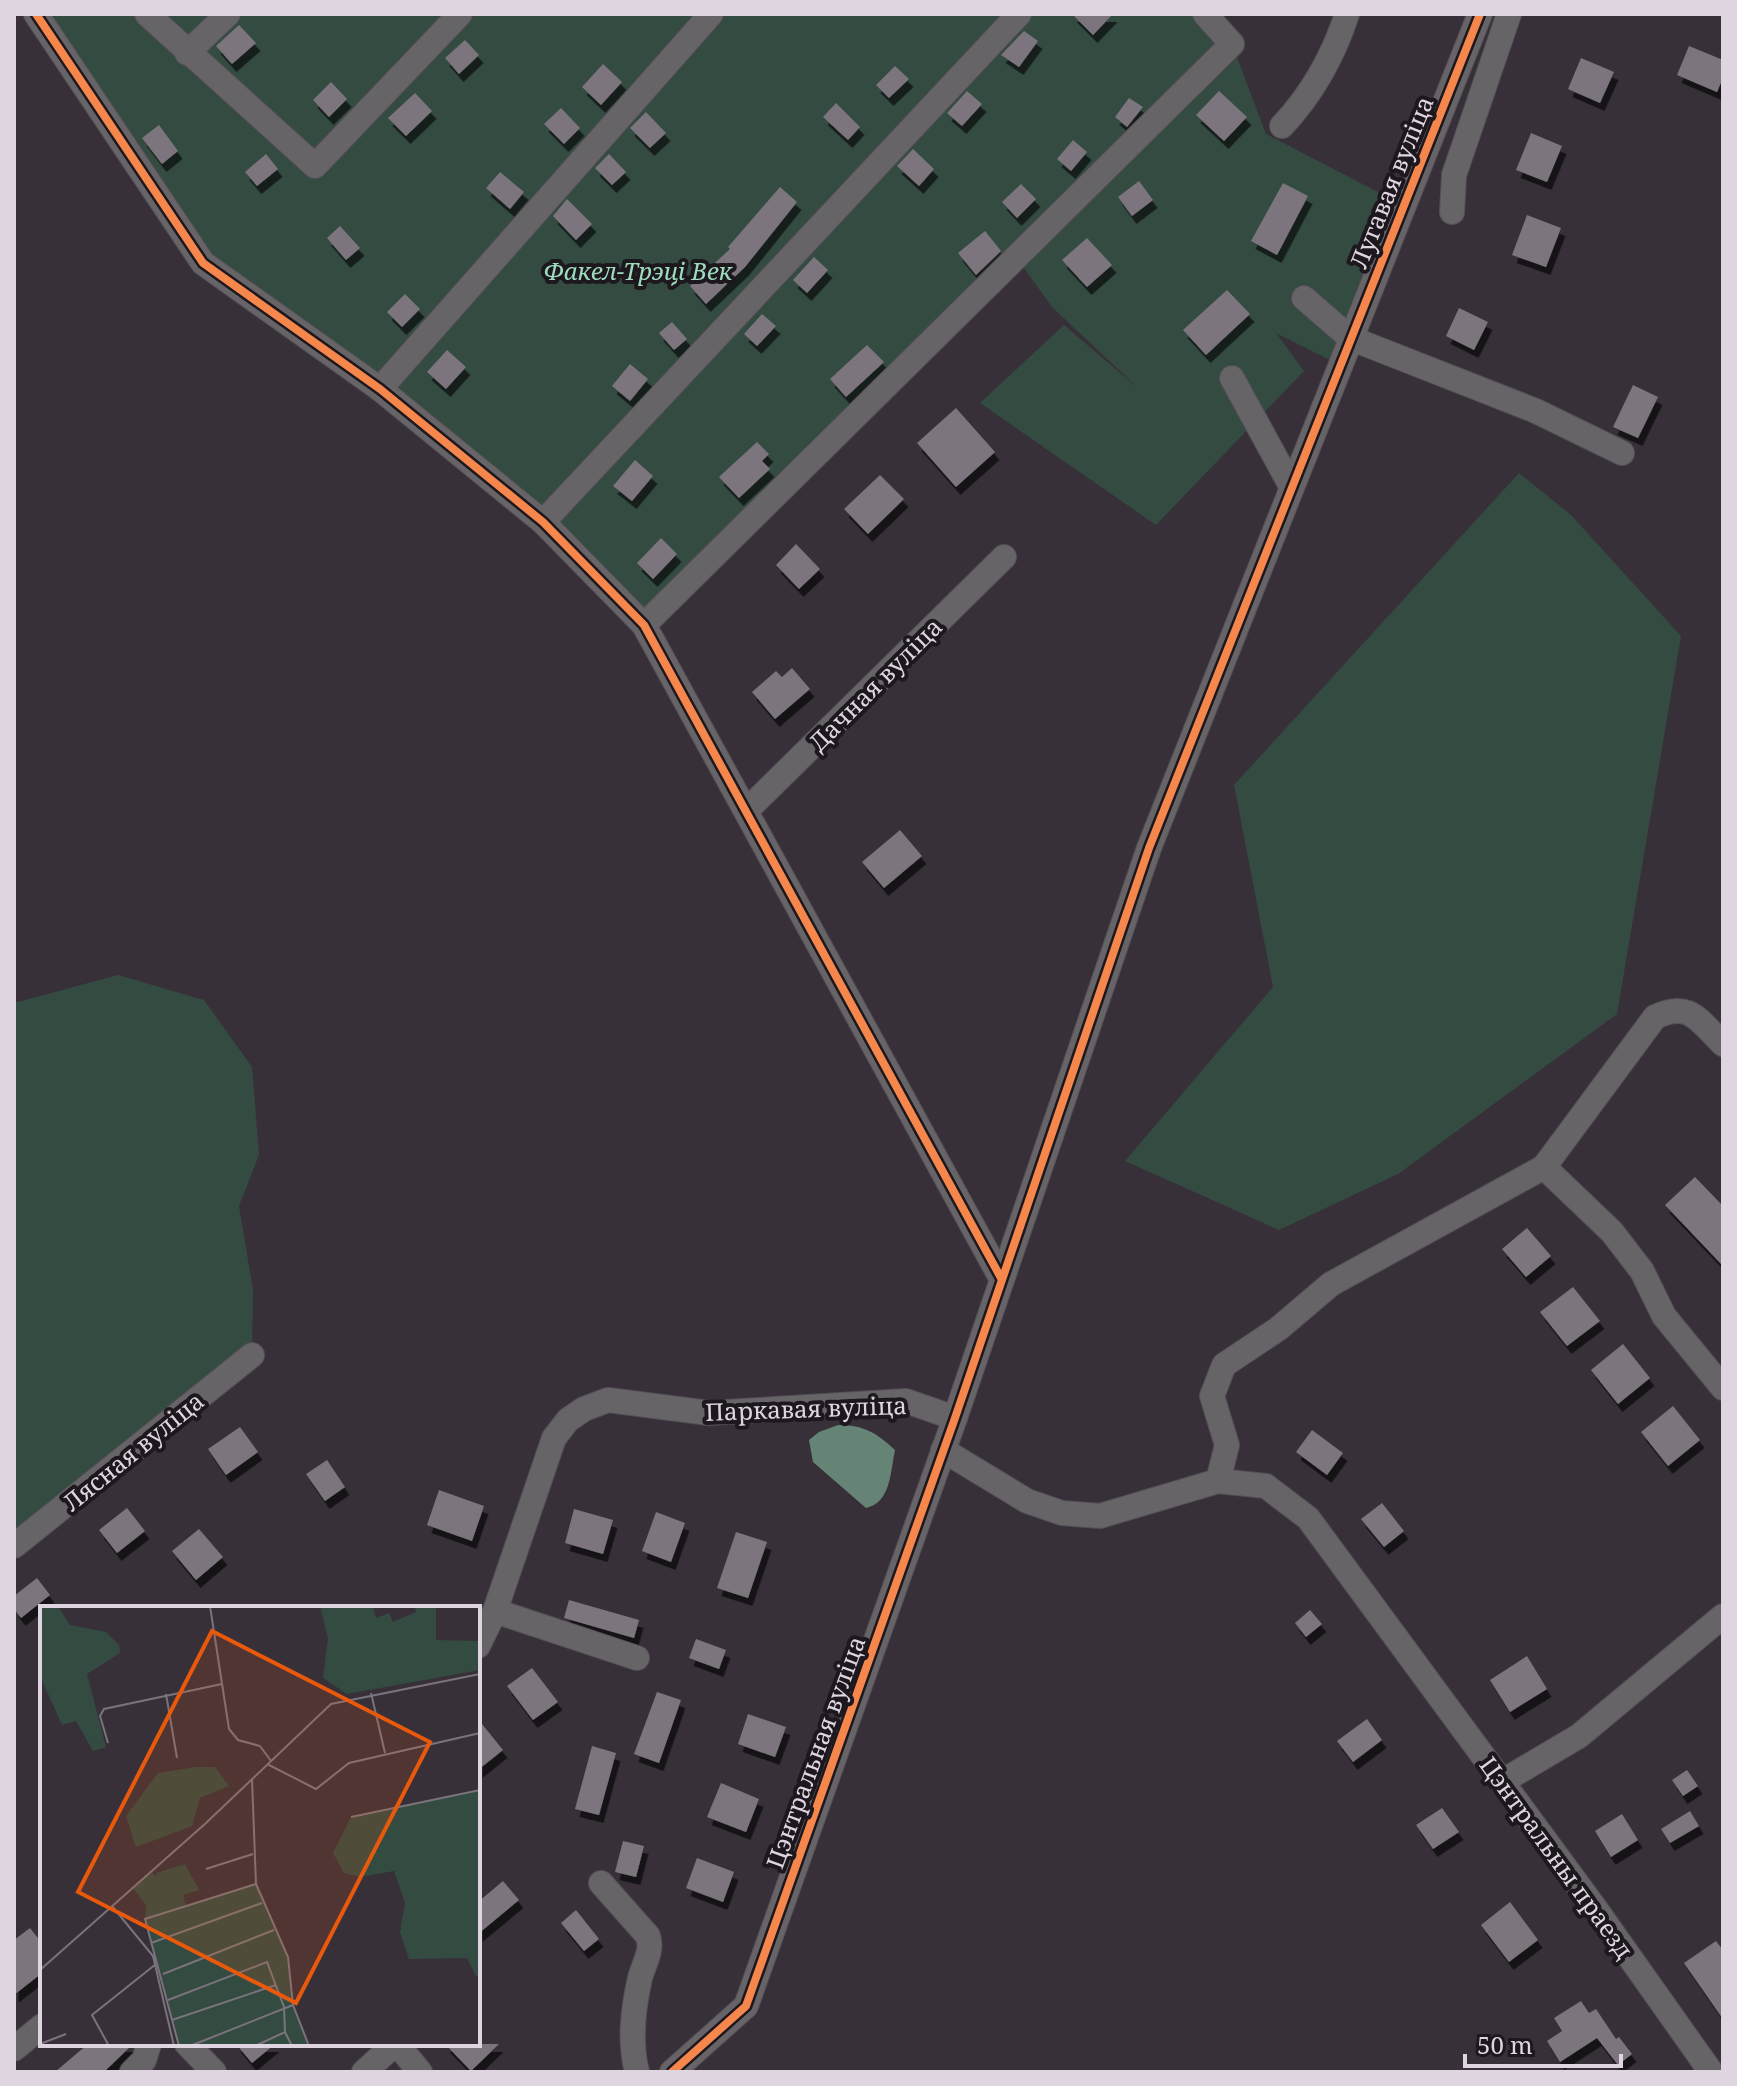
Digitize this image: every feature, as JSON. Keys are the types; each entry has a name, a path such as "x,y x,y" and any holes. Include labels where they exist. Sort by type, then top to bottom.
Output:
{"street":[{"path":"36,14 203,263 380,389 543,522 644,625 1001,1278"},
{"path":"147,14 315,166 460,14"},
{"path":"187,53 228,14"},
{"path":"380,389 711,14"},
{"path":"543,522 1019,14"},
{"path":"644,625 1232,44 1205,14"},
{"path":"1282,126 1308,98 1338,42 1347,14"},
{"path":"1452,212 1454,175 1500,46 1505,21 1475,16"},
{"name":"Лугавая вуліца","path":"1001,1278 1149,848 1475,16"},
{"path":"1304,298 1350,338 1536,411 1622,453"},
{"path":"1232,378 1291,486"},
{"name":"Дачная вуліца","path":"746,811 1004,557"},
{"path":"943,1450 1027,1501 1062,1513 1100,1516 1218,1481 1227,1445 1212,1396 1224,1365 1278,1329 1331,1284 1544,1167 1655,1017 1673,1009 1692,1013 1723,1044"},
{"path":"1544,1167 1612,1232 1642,1271 1664,1316 1723,1388"},
{"name":"Цэнтральная вуліца","path":"672,2072 746,2006 955,1418 1001,1278"},
{"name":"Лясная вуліца","path":"14,1546 252,1355"},
{"name":"Паркавая вуліца","path":"480,1642 495,1611 554,1438 568,1420 584,1409 608,1400 709,1413 906,1401 955,1418"},
{"name":"Цэнтральны праезд","path":"1218,1481 1266,1486 1308,1518 1503,1781 1711,2072"},
{"path":"495,1611 637,1658"},
{"path":"1503,1781 1579,1736 1723,1616"},
{"path":"601,1883 648,1936 651,1946 640,1978 632,2028 632,2052 637,2072"},
{"path":"14,2049 40,2028"},
{"path":"132,2072 144,2060 148,2046"},
{"path":"189,2046 214,2072"},
{"path":"364,2072 394,2046"},
{"path":"398,2046 420,2072"}],"green space":[{"name":"Факел-Трэці Век","path":"36,14 1205,14 1232,44 1266,134 1403,205 1340,365 1276,333 1304,371 1156,525 980,403 1064,325 1139,389 1052,307 1016,257 644,625 543,522 203,263"},
{"path":"1519,473 1571,515 1681,636 1617,1014 1398,1174 1279,1230 1125,1161 1273,987 1234,785"},
{"path":"118,975 204,1000 252,1067 259,1155 239,1206 253,1290 252,1355 14,1546 14,1003"}],"shaded area":[{"path":"838,1425 870,1431 895,1450 885,1493 874,1505 866,1508 813,1462 809,1440 819,1432"}],"building":[{"path":"1072,14 1113,14 1093,35"},
{"path":"239,25 256,43 232,64 216,46"},
{"path":"1024,31 1038,41 1019,67 1001,55"},
{"path":"465,40 479,55 459,74 445,58"},
{"path":"1689,46 1723,60 1723,78 1717,92 1677,75"},
{"path":"1581,58 1614,72 1600,103 1568,89"},
{"path":"603,64 622,82 601,105 582,87"},
{"path":"895,66 909,79 889,98 876,85"},
{"path":"331,82 347,99 329,117 313,100"},
{"path":"967,91 982,104 962,126 947,113"},
{"path":"1219,91 1247,117 1224,141 1196,115"},
{"path":"415,93 432,111 406,136 388,118"},
{"path":"1129,98 1143,107 1127,127 1115,117"},
{"path":"836,103 860,127 848,140 823,117"},
{"path":"561,108 580,128 564,144 544,124"},
{"path":"646,112 666,133 650,148 630,128"},
{"path":"159,125 178,151 162,164 142,138"},
{"path":"1531,133 1562,146 1547,182 1516,170"},
{"path":"1073,140 1087,152 1071,171 1057,159"},
{"path":"913,149 934,169 919,186 897,166"},
{"path":"266,154 278,169 257,186 245,172"},
{"path":"609,154 626,172 612,185 595,168"},
{"path":"500,172 524,192 510,209 486,188"},
{"path":"1139,181 1153,200 1132,216 1118,197"},
{"path":"1283,183 1308,196 1277,255 1251,241"},
{"path":"1021,184 1036,199 1017,218 1002,202"},
{"path":"780,187 797,202 745,267 706,304 690,286 730,249 728,247"},
{"path":"567,199 592,224 576,240 553,216"},
{"path":"1527,215 1561,228 1546,267 1512,255"},
{"path":"340,226 360,248 346,260 327,238"},
{"path":"985,231 1001,251 976,275 958,253"},
{"path":"1087,238 1112,265 1087,287 1062,260"},
{"path":"814,257 828,270 807,293 793,280"},
{"path":"1227,290 1250,314 1206,355 1183,330"},
{"path":"405,294 420,309 402,327 387,312"},
{"path":"1459,308 1488,322 1474,350 1446,336"},
{"path":"762,314 776,326 757,346 744,334"},
{"path":"672,322 687,339 674,350 659,333"},
{"path":"867,345 884,362 846,397 830,379"},
{"path":"447,350 466,367 446,389 427,372"},
{"path":"630,364 648,379 630,401 612,386"},
{"path":"1633,385 1658,397 1638,438 1613,427"},
{"path":"956,408 995,452 956,487 917,443"},
{"path":"757,442 769,454 762,461 770,469 739,498 719,477"},
{"path":"635,460 653,476 632,501 613,486"},
{"path":"880,475 904,499 868,534 844,509"},
{"path":"661,538 677,554 653,579 637,563"},
{"path":"796,544 820,569 799,589 776,565"},
{"path":"792,668 810,689 775,719 752,692 776,671 782,677"},
{"path":"900,830 922,856 884,888 862,862"},
{"path":"1695,1177 1723,1206 1723,1266 1665,1205"},
{"path":"1527,1228 1551,1256 1526,1277 1502,1249"},
{"path":"1573,1287 1600,1321 1567,1346 1540,1312"},
{"path":"1623,1344 1650,1378 1618,1404 1591,1370"},
{"path":"1673,1406 1700,1440 1668,1466 1641,1432"},
{"path":"240,1427 258,1452 226,1475 208,1449"},
{"path":"1312,1430 1343,1453 1327,1475 1296,1452"},
{"path":"327,1460 345,1487 325,1501 306,1474"},
{"path":"439,1490 484,1506 472,1541 427,1525"},
{"path":"1382,1503 1404,1531 1384,1547 1361,1519"},
{"path":"127,1508 145,1531 117,1553 99,1530"},
{"path":"574,1509 613,1520 603,1554 565,1543"},
{"path":"656,1512 685,1523 671,1562 642,1551"},
{"path":"199,1529 223,1557 196,1580 172,1551"},
{"path":"736,1532 767,1542 748,1598 717,1588"},
{"path":"37,1578 50,1595 21,1618 14,1609 14,1596"},
{"path":"569,1600 639,1620 634,1638 564,1618"},
{"path":"1310,1610 1322,1624 1306,1637 1295,1623"},
{"path":"696,1639 726,1650 719,1669 689,1658"},
{"path":"1527,1656 1547,1689 1510,1712 1490,1680"},
{"path":"532,1668 558,1702 533,1720 507,1686"},
{"path":"657,1692 681,1700 659,1763 634,1754"},
{"path":"748,1714 786,1727 775,1757 738,1744"},
{"path":"1367,1719 1382,1740 1353,1762 1337,1741"},
{"path":"480,1721 503,1750 480,1768"},
{"path":"592,1746 616,1753 599,1815 575,1809"},
{"path":"1687,1770 1698,1786 1683,1796 1672,1780"},
{"path":"721,1783 759,1799 746,1832 707,1817"},
{"path":"1442,1808 1459,1832 1433,1849 1416,1825"},
{"path":"1690,1811 1699,1826 1670,1843 1661,1829"},
{"path":"1622,1814 1638,1840 1611,1857 1595,1831"},
{"path":"623,1841 644,1846 636,1877 615,1872"},
{"path":"697,1858 734,1872 723,1902 686,1888"},
{"path":"503,1881 519,1900 480,1932 480,1900"},
{"path":"1510,1902 1538,1940 1509,1962 1481,1925"},
{"path":"576,1910 599,1939 584,1951 561,1923"},
{"path":"30,1928 40,1940 40,1975 14,1995 14,1940"},
{"path":"1716,1941 1723,1950 1723,2019 1684,1963"},
{"path":"1581,2001 1589,2013 1596,2009 1616,2039 1619,2037 1632,2054 1618,2065 1597,2038 1560,2062 1547,2041 1562,2031 1554,2018"},
{"path":"499,2044 471,2071 447,2046"},
{"path":"86,2046 131,2046 104,2072 55,2072"},
{"path":"238,2046 273,2046 252,2063"}],"cycle path":[{"path":"36,14 203,263 380,389 543,522 644,625 1001,1278"},
{"path":"672,2072 746,2006 955,1418 1149,848 1480,14"}]}
